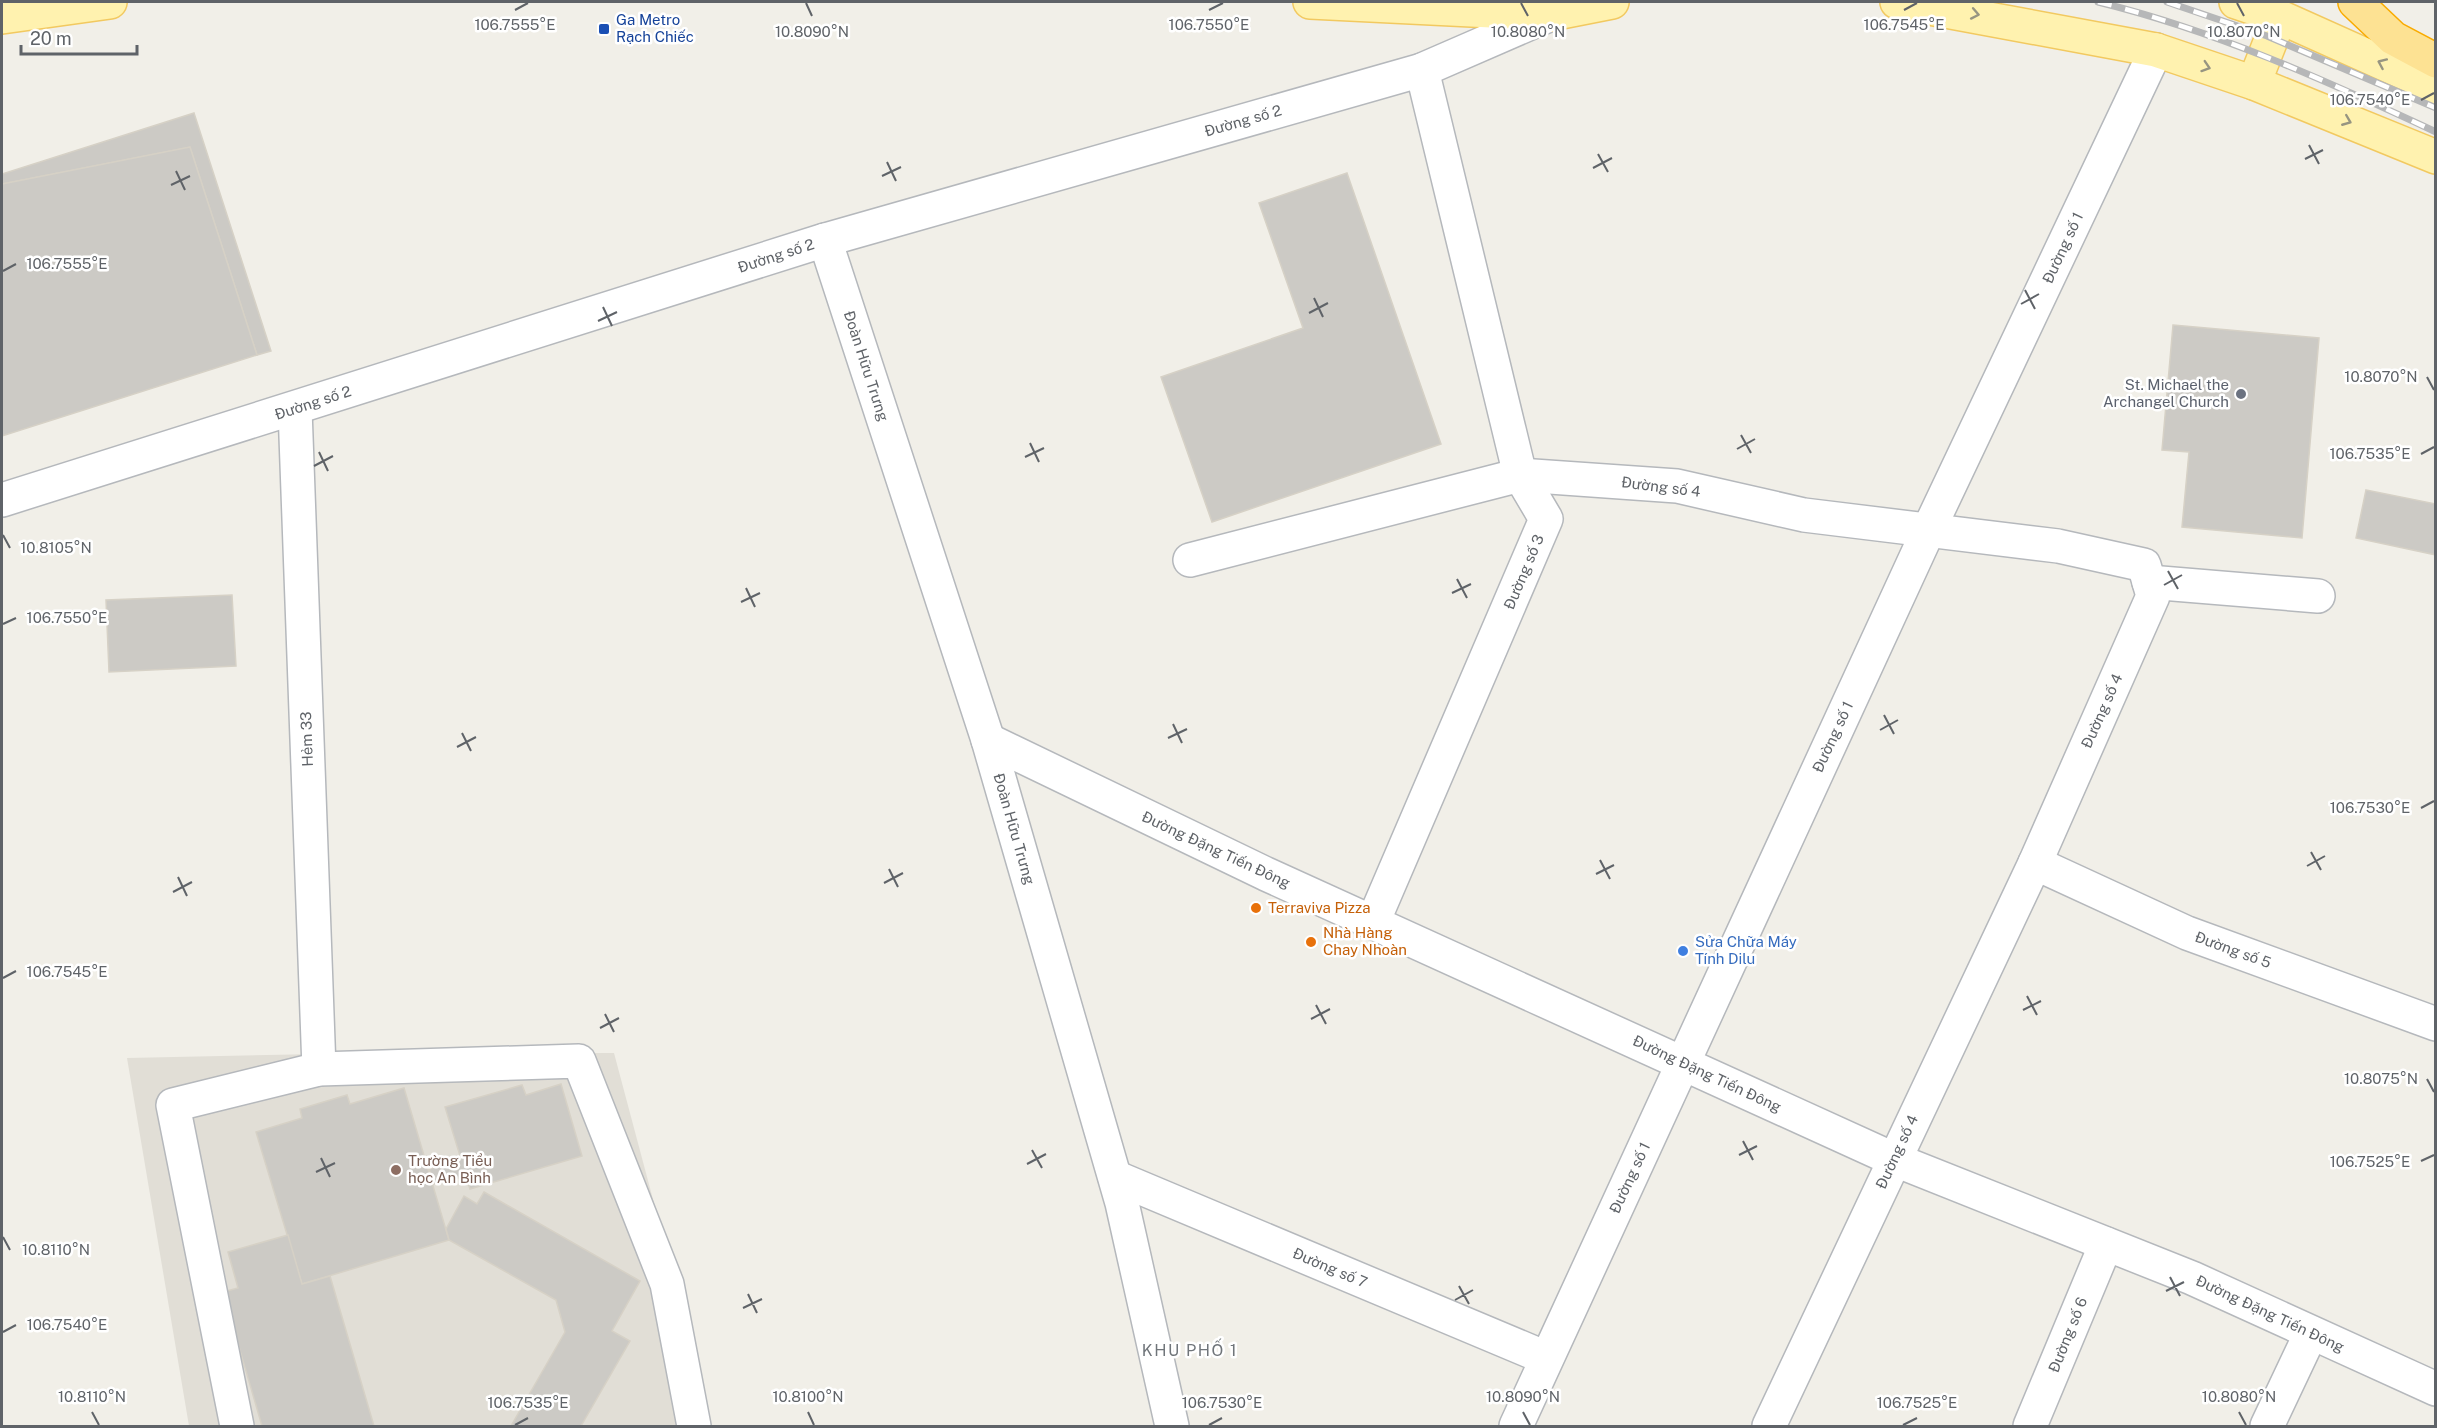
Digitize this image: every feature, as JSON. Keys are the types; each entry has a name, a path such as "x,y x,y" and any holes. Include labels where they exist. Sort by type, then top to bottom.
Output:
{"highway":[{"path":"2355,2 2393,38 2436,61"}],"main road":[{"path":"2,17 110,2"},
{"path":"1311,2 1551,14 1612,2"},
{"path":"1897,2 2156,50 2254,82 2436,157"},
{"path":"2236,2 2280,17 2436,87"},
{"path":"2254,82 2280,17"}],"street":[{"name":"Đường số 2","path":"2,500 825,240 1422,70 1551,14"},
{"name":"Đường số 1","path":"1516,1426 1929,529 2156,50"},
{"name":"Đường số 3","path":"1373,922 1546,519 1520,475 1422,70"},
{"name":"Đoàn Hữu Trưng","path":"825,240 988,740 1115,1177 1172,1426"},
{"name":"Hẻm 33","path":"295,409 318,1061"},
{"name":"Đường số 4","path":"1190,560 1520,475 1677,486 1804,515 2058,546 2144,565 2153,596 2035,863 1893,1159 1769,1426"},
{"path":"2149,582 2318,596"},
{"name":"Đường Đặng Tiến Đông","path":"988,740 1255,869 1893,1159 2192,1278 2436,1389"},
{"name":"Đường số 5","path":"2035,863 2187,933 2436,1024"},
{"path":"237,1426 173,1105 318,1061 579,1061 667,1284 694,1426"},
{"name":"Đường số 7","path":"1115,1177 1546,1358"},
{"name":"Đường số 6","path":"2030,1426 2106,1244"},
{"path":"2267,1426 2311,1333"}],"shaded area":[{"name":"Trường Tiểu học An Bình","path":"614,1053 675,1282 704,1426 189,1426 127,1058 318,1054"}],"building":[{"path":"194,113 271,351 257,355 190,147 2,184 2,174"},
{"path":"190,147 257,355 2,436 2,184"},
{"path":"1347,173 1441,444 1212,522 1161,377 1303,328 1259,203"},
{"name":"St. Michael the Archangel Church","path":"2173,325 2319,338 2302,538 2182,527 2189,452 2162,450"},
{"path":"2366,490 2436,504 2436,555 2356,538"},
{"path":"232,595 236,666 109,672 106,600"},
{"path":"561,1084 582,1156 470,1189 466,1176 434,1184 429,1169 461,1159 445,1107 522,1085 526,1095"},
{"path":"404,1088 449,1240 302,1284 256,1132 302,1118 300,1109 347,1095 350,1104"},
{"path":"484,1192 640,1281 612,1331 630,1341 581,1426 511,1426 565,1332 556,1300 449,1240 446,1229 464,1196 477,1204"},
{"path":"288,1235 302,1284 330,1276 374,1426 262,1426 223,1292 238,1288 228,1252"}],"railway":[{"path":"2098,2 2184,27 2270,58 2436,132"},
{"path":"2167,2 2267,36 2436,108"}],"place":[{"name":"Ga Metro Rạch Chiếc","path":"604,29"},
{"name":"St. Michael the Archangel Church","path":"2241,394"},
{"name":"Terraviva Pizza","path":"1256,908"},
{"name":"Nhà Hàng Chay Nhoàn","path":"1311,942"},
{"name":"Sửa Chữa Máy Tính Dilu","path":"1683,951"},
{"name":"Trường Tiểu học An Bình","path":"396,1170"}],"district":[{"name":"KHU PHỐ 1","path":"1190,1350"}]}
